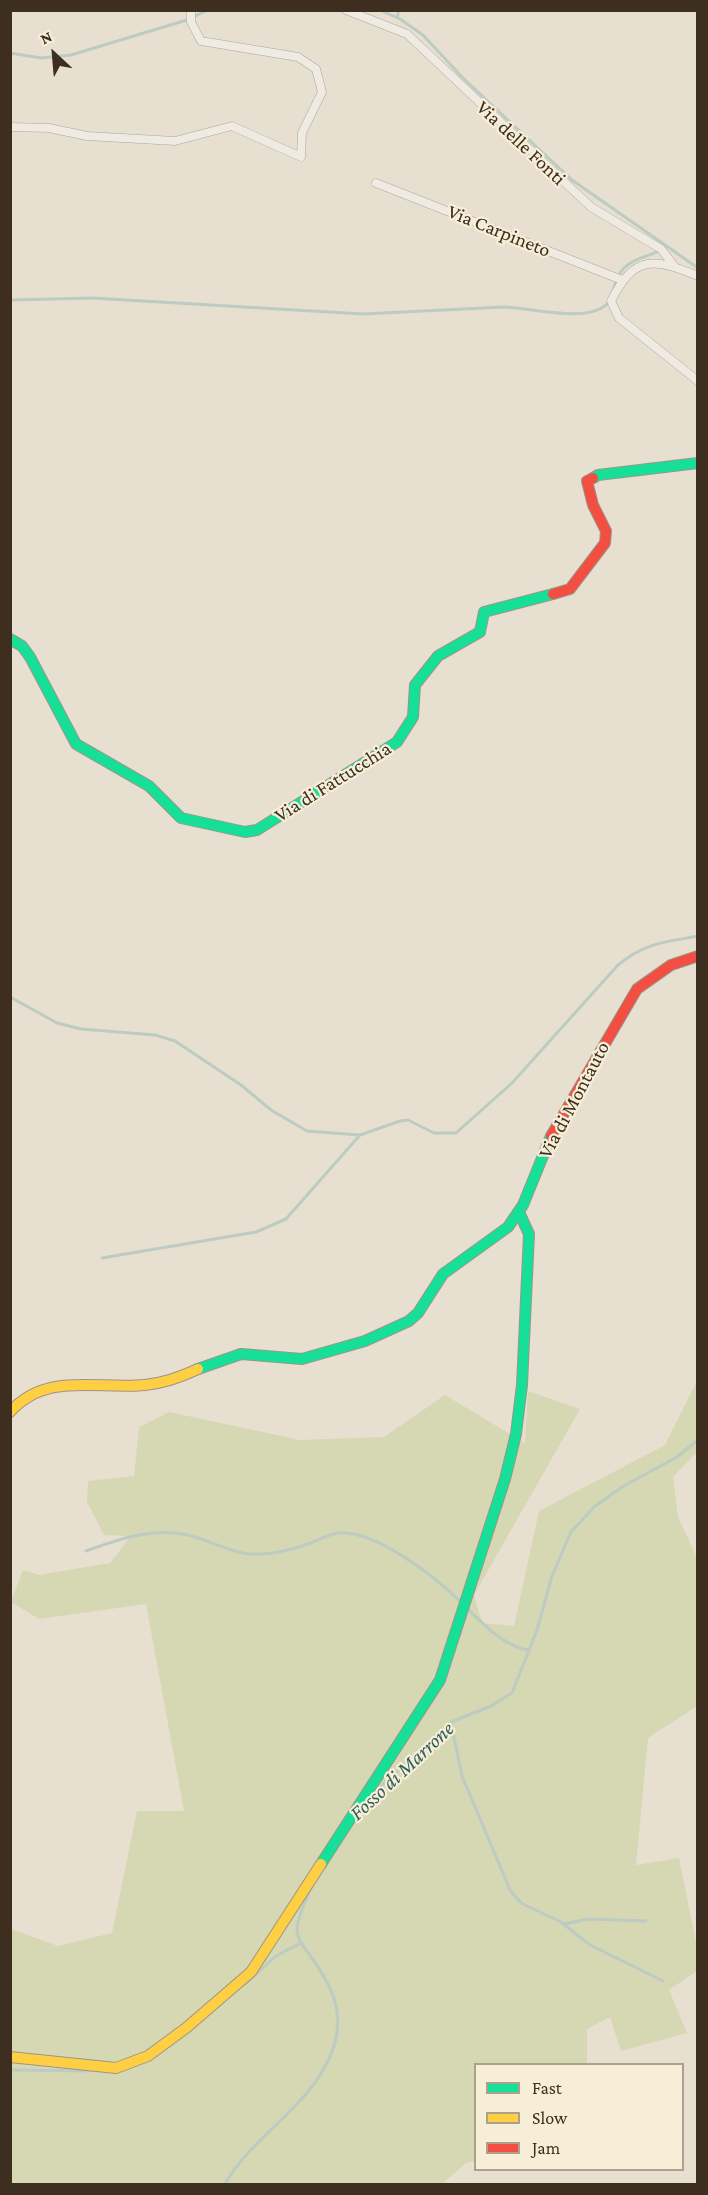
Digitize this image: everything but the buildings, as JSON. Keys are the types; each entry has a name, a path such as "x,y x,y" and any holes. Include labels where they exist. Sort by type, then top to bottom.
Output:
{"street":[{"path":"10,127 49,128 87,136 175,141 232,126 301,157 302,133 322,92 316,69 298,57 201,40 191,22 190,10"},
{"name":"Via delle Fonti","path":"346,10 407,34 591,207 661,249 675,267 698,276"},
{"name":"Via Carpineto","path":"376,183 622,280"},
{"path":"675,267 659,263 645,264 622,280 611,301 619,318 698,381"},
{"name":"Via di Fattucchia","path":"10,639 22,646 30,657 76,744 148,786 181,818 245,832 257,830 397,742 413,717 415,685 438,656 480,633 484,612 570,589 605,543 606,531 592,505 587,481 598,475 698,464"},
{"name":"Via di Montauto","path":"10,1412 18,1403 49,1386 64,1384 144,1385 174,1380 214,1361 241,1354 303,1359 365,1341 409,1321 443,1274 508,1227 523,1205 553,1131 637,989 671,965 698,956"},
{"path":"10,2057 59,2060 97,2067 131,2066 149,2056 221,1999 251,1972 440,1680 505,1479 516,1434 522,1385 529,1233 519,1212"}],"green space":[{"path":"697,1381 697,1452 673,1477 678,1517 697,1558 697,1706 648,1738 636,1865 679,1858 697,1948 697,1971 669,1990 687,2033 621,2051 610,2017 587,2029 587,2063 474,2063 474,2161 466,2163 442,2184 11,2184 11,1929 58,1946 112,1933 137,1811 184,1811 146,1604 39,1619 11,1602 23,1570 39,1575 110,1563 131,1536 104,1535 87,1502 88,1481 134,1476 139,1427 169,1412 300,1440 384,1437 445,1395 525,1443 528,1391 580,1409 474,1595 482,1623 514,1626 539,1511 665,1445"}],"waterway":[{"path":"10,53 41,58 71,55 190,19 207,10"},
{"path":"380,10 400,19 423,35 462,77 572,180 698,268"},
{"path":"397,18 399,10"},
{"path":"11,300 92,298 363,314 503,307 557,313 586,313 598,310 607,304 618,276 625,267 635,260 666,247"},
{"path":"10,997 57,1023 81,1029 155,1035 175,1041 241,1085 271,1110 307,1131 360,1135 408,1120 434,1133 456,1133 512,1083 618,965 646,948 698,936"},
{"path":"102,1258 256,1232 286,1219 360,1135"},
{"name":"Fosso di Marrone","path":"370,1796 451,1722 491,1706 512,1693 537,1630 552,1576 571,1532 594,1507 622,1487 677,1457 698,1440"},
{"path":"86,1551 124,1539 162,1532 188,1535 241,1553 264,1554 294,1549 338,1533 353,1534 370,1539 405,1558 422,1569 463,1604"},
{"path":"467,1608 503,1640 529,1650"},
{"path":"451,1723 462,1776 510,1890 521,1903 561,1922 590,1945 663,1981"},
{"path":"225,2184 252,2149 313,2085 325,2067 334,2046 338,2020 334,1997 297,1933 300,1914 312,1886"},
{"path":"564,1924 589,1919 646,1921"},
{"name":"Fosso di Marrone","path":"245,1984 276,1956 301,1943"},
{"name":"Fosso di Marrone","path":"10,2070 90,2071"}],"traffic: fast":[{"path":"593,478 598,475 698,463"},
{"path":"10,639 22,646 30,657 76,744 149,786 181,818 245,832 257,830 397,742 413,717 415,685 438,656 480,632 484,612 553,594"},
{"path":"198,1369 241,1354 302,1359 365,1341 409,1321 418,1313 443,1274 508,1227 523,1205 551,1136"},
{"path":"321,1864 440,1680 505,1479 516,1434 522,1385 529,1234 519,1212"}],"traffic: slow":[{"path":"10,1412 24,1399 40,1391 57,1387 145,1385 173,1379 198,1369"},
{"path":"10,2057 116,2068 148,2056 186,2028 251,1972 321,1864"}],"traffic: jam":[{"path":"553,594 570,589 605,543 606,531 593,505 587,481 593,478"},
{"path":"551,1136 637,989 671,965 698,956"}]}
